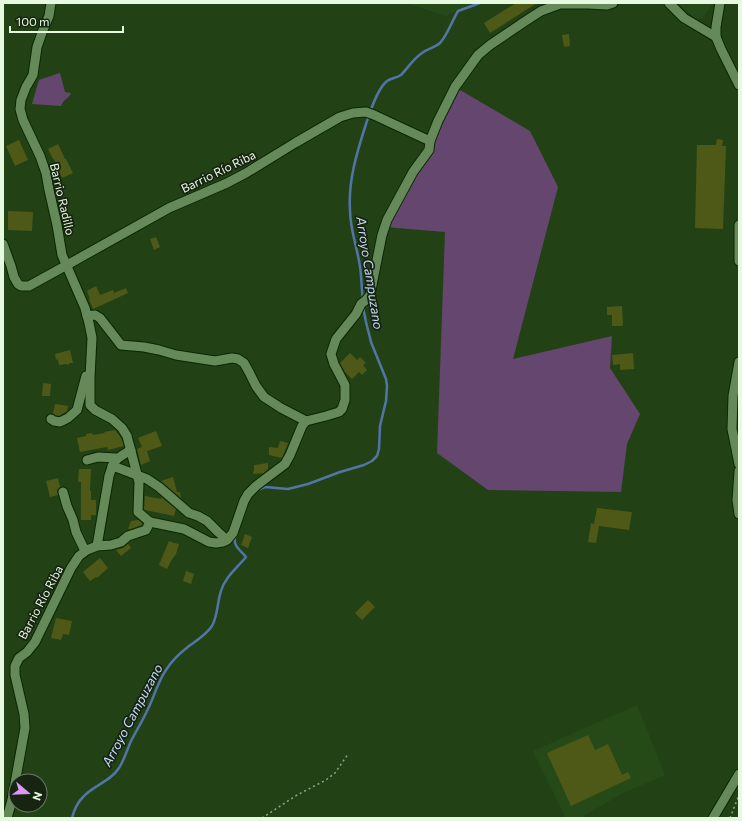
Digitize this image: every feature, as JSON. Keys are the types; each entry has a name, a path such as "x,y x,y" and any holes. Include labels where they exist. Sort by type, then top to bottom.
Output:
{"street":[{"name":"Barrio Radillo","path":"51,3 49,16 42,30 37,47 33,75 20,100 20,109 23,120 40,156 46,173 62,255 68,265"},
{"path":"68,265 85,308 92,338 90,405 94,410 112,419 122,428 126,436 139,482 140,490 138,512 150,522 184,529 209,542 223,542 233,533 239,511 246,497 256,486 285,464 302,426 306,421 333,414 342,409 345,400 345,385 334,364 331,354 336,339 370,295 387,220 413,172 429,150 430,141 438,121 455,86 478,55 490,45 542,11 560,4 613,3"},
{"path":"669,3 684,18 716,37"},
{"path":"720,3 716,37 739,85"},
{"name":"Barrio Río Riba","path":"3,244 14,277 18,284 22,286 29,286 170,208 246,174 340,117 353,113 370,113 430,141"},
{"path":"739,225 739,261"},
{"path":"87,316 95,315 100,318 121,345 144,347 176,355 215,361 232,358 238,359 244,362 256,386 264,397 306,421"},
{"path":"739,362 733,396 732,429 739,464"},
{"path":"51,419 60,422 68,418 77,410 87,375 90,370"},
{"path":"96,546 109,476 114,462 131,450"},
{"path":"87,460 98,458 114,462 121,469 154,484 189,513 207,521 227,540"},
{"path":"739,471 739,514"},
{"path":"63,492 76,532 85,551"},
{"name":"Barrio Río Riba","path":"7,818 12,800 25,728 24,714 15,675 15,666 19,658 27,652 35,642 71,568 79,556 85,551 96,546 111,545 121,542 128,536 146,530 150,522"},
{"path":"713,818 739,774"}],"path":[{"path":"262,818 297,795 326,780 335,773 348,754"},
{"path":"730,818 739,796"}],"shaded area":[{"path":"406,3 471,3 446,16"},
{"path":"678,3 713,3 703,18 696,19"},
{"path":"60,73 65,92 71,93 61,106 32,104 39,80"},
{"path":"455,87 530,131 558,187 513,359 612,336 610,368 640,414 627,444 621,492 488,490 437,453 445,232 385,227 429,150"},
{"path":"637,705 665,775 621,794 580,818 566,818 533,751"}],"building":[{"path":"516,3 537,3 490,33 484,23"},
{"path":"569,34 570,46 564,47 562,35"},
{"path":"717,139 723,140 722,146 726,146 723,229 695,228 697,145 716,145"},
{"path":"19,140 28,160 15,166 6,146"},
{"path":"58,144 73,173 62,178 48,149"},
{"path":"8,211 33,212 32,231 8,230"},
{"path":"156,237 160,247 154,250 150,239"},
{"path":"96,286 100,295 113,290 114,293 126,288 128,293 93,309 87,291"},
{"path":"622,306 623,326 612,326 612,315 607,315 607,307"},
{"path":"70,350 73,363 68,365 59,365 55,354"},
{"path":"350,353 357,360 360,357 366,363 363,365 367,370 362,375 359,372 352,379 345,372 340,363"},
{"path":"633,353 634,369 620,370 620,364 613,365 612,355"},
{"path":"43,383 51,384 50,396 42,396"},
{"path":"55,404 68,406 67,411 59,416 53,414"},
{"path":"115,430 121,438 124,446 108,450 107,447 80,452 77,438 86,436 86,434 92,433 93,435"},
{"path":"156,431 162,446 147,451 150,461 141,465 137,449 142,447 138,438"},
{"path":"280,441 288,443 282,458 269,455 269,447 278,448"},
{"path":"268,463 268,469 264,473 253,474 254,465"},
{"path":"79,469 91,469 90,491 91,500 96,500 96,515 91,515 91,520 81,520 81,482 78,482"},
{"path":"173,477 177,492 180,492 181,498 161,481"},
{"path":"58,478 60,487 57,490 58,495 50,497 46,481"},
{"path":"145,496 161,499 161,497 176,509 174,516 145,510"},
{"path":"597,508 632,512 629,530 599,526 596,543 588,542 591,523 594,524"},
{"path":"138,520 143,524 128,529 131,521"},
{"path":"245,534 252,537 248,548 241,545"},
{"path":"169,541 179,544 176,554 167,569 159,565"},
{"path":"128,544 131,548 121,556 116,550 123,548"},
{"path":"100,558 108,568 97,578 96,577 90,581 83,572"},
{"path":"186,571 194,574 191,584 183,581"},
{"path":"368,600 375,607 362,620 355,613"},
{"path":"56,618 72,621 69,635 63,634 61,640 51,638"},
{"path":"588,735 595,750 608,744 622,775 628,772 631,778 571,806 547,753"}],"waterway":[{"name":"Arroyo Campuzano","path":"363,300 360,266 350,217 350,188 359,145 372,107 380,89 387,81 401,75 419,55 440,43 448,32 458,11 480,3"},
{"name":"Arroyo Campuzano","path":"260,489 265,487 288,489 308,484 364,465 372,461 377,456 379,449 380,426 386,401 387,386 386,379 371,342 363,307"},
{"name":"Arroyo Campuzano","path":"242,519 248,501"},
{"name":"Arroyo Campuzano","path":"72,818 76,807 83,797 92,789 111,777 119,768 168,666 179,654 204,635 212,626 223,586 228,577 246,557 236,545 235,537"}]}
